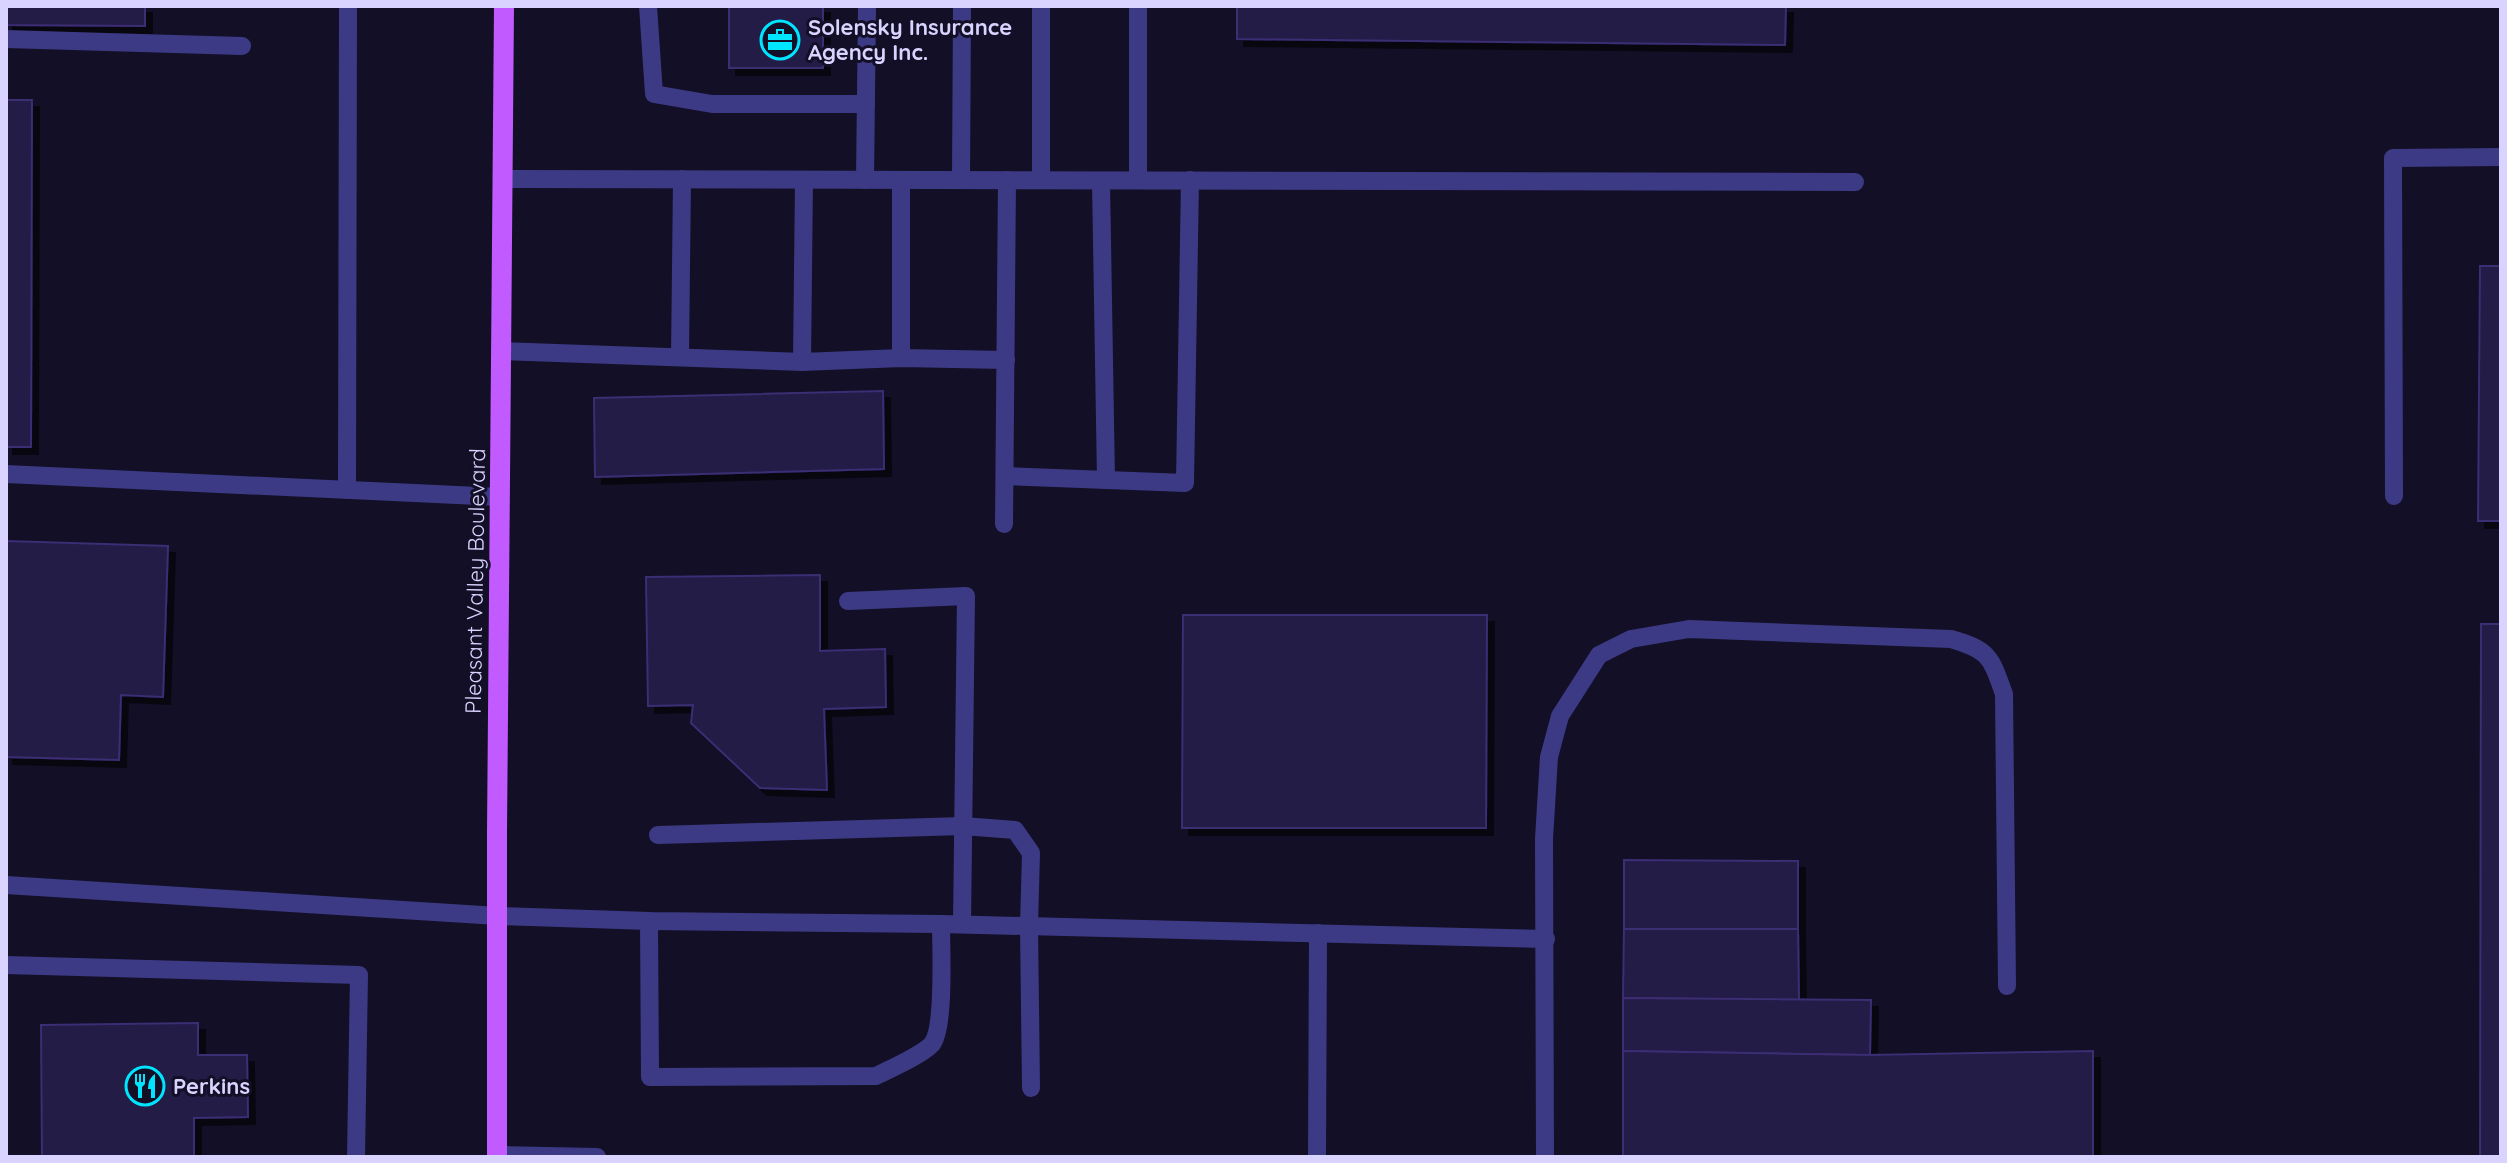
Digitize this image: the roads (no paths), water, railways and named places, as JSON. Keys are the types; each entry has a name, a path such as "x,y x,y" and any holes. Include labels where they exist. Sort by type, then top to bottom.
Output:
{"main road":[{"name":"Pleasant Valley Boulevard","path":"497,1156 504,6"}],"lane":[{"path":"347,490 348,6"},
{"path":"648,6 654,94 712,104 866,104"},
{"path":"865,180 867,6"},
{"path":"961,180 962,6"},
{"path":"1041,6 1041,180"},
{"path":"1138,6 1138,180"},
{"path":"6,39 242,46"},
{"path":"2394,496 2393,158 2501,157"},
{"path":"503,179 1855,182"},
{"path":"680,357 682,179"},
{"path":"802,362 804,180"},
{"path":"901,180 901,358"},
{"path":"1004,524 1007,180"},
{"path":"1005,476 1185,483 1190,180"},
{"path":"1101,182 1106,480"},
{"path":"502,351 802,362 901,358 1006,360"},
{"path":"6,474 500,497"},
{"path":"848,601 966,596 962,924"},
{"path":"1545,1157 1544,839 1549,757 1560,716 1599,655 1631,639 1689,629 1951,639 1974,645 1991,660 2004,694 2007,986"},
{"path":"658,835 963,826 1015,830 1031,853 1031,1088"},
{"path":"6,885 498,916 1546,939"},
{"path":"649,921 650,1077 876,1076 900,1065 932,1044 939,1027 941,924"},
{"path":"1317,1157 1318,933"},
{"path":"6,965 359,975 356,1157"},
{"path":"497,1156 597,1157"}],"place":[{"name":"Solensky Insurance Agency Inc.","path":"780,40"},
{"name":"Perkins","path":"145,1086"}]}
